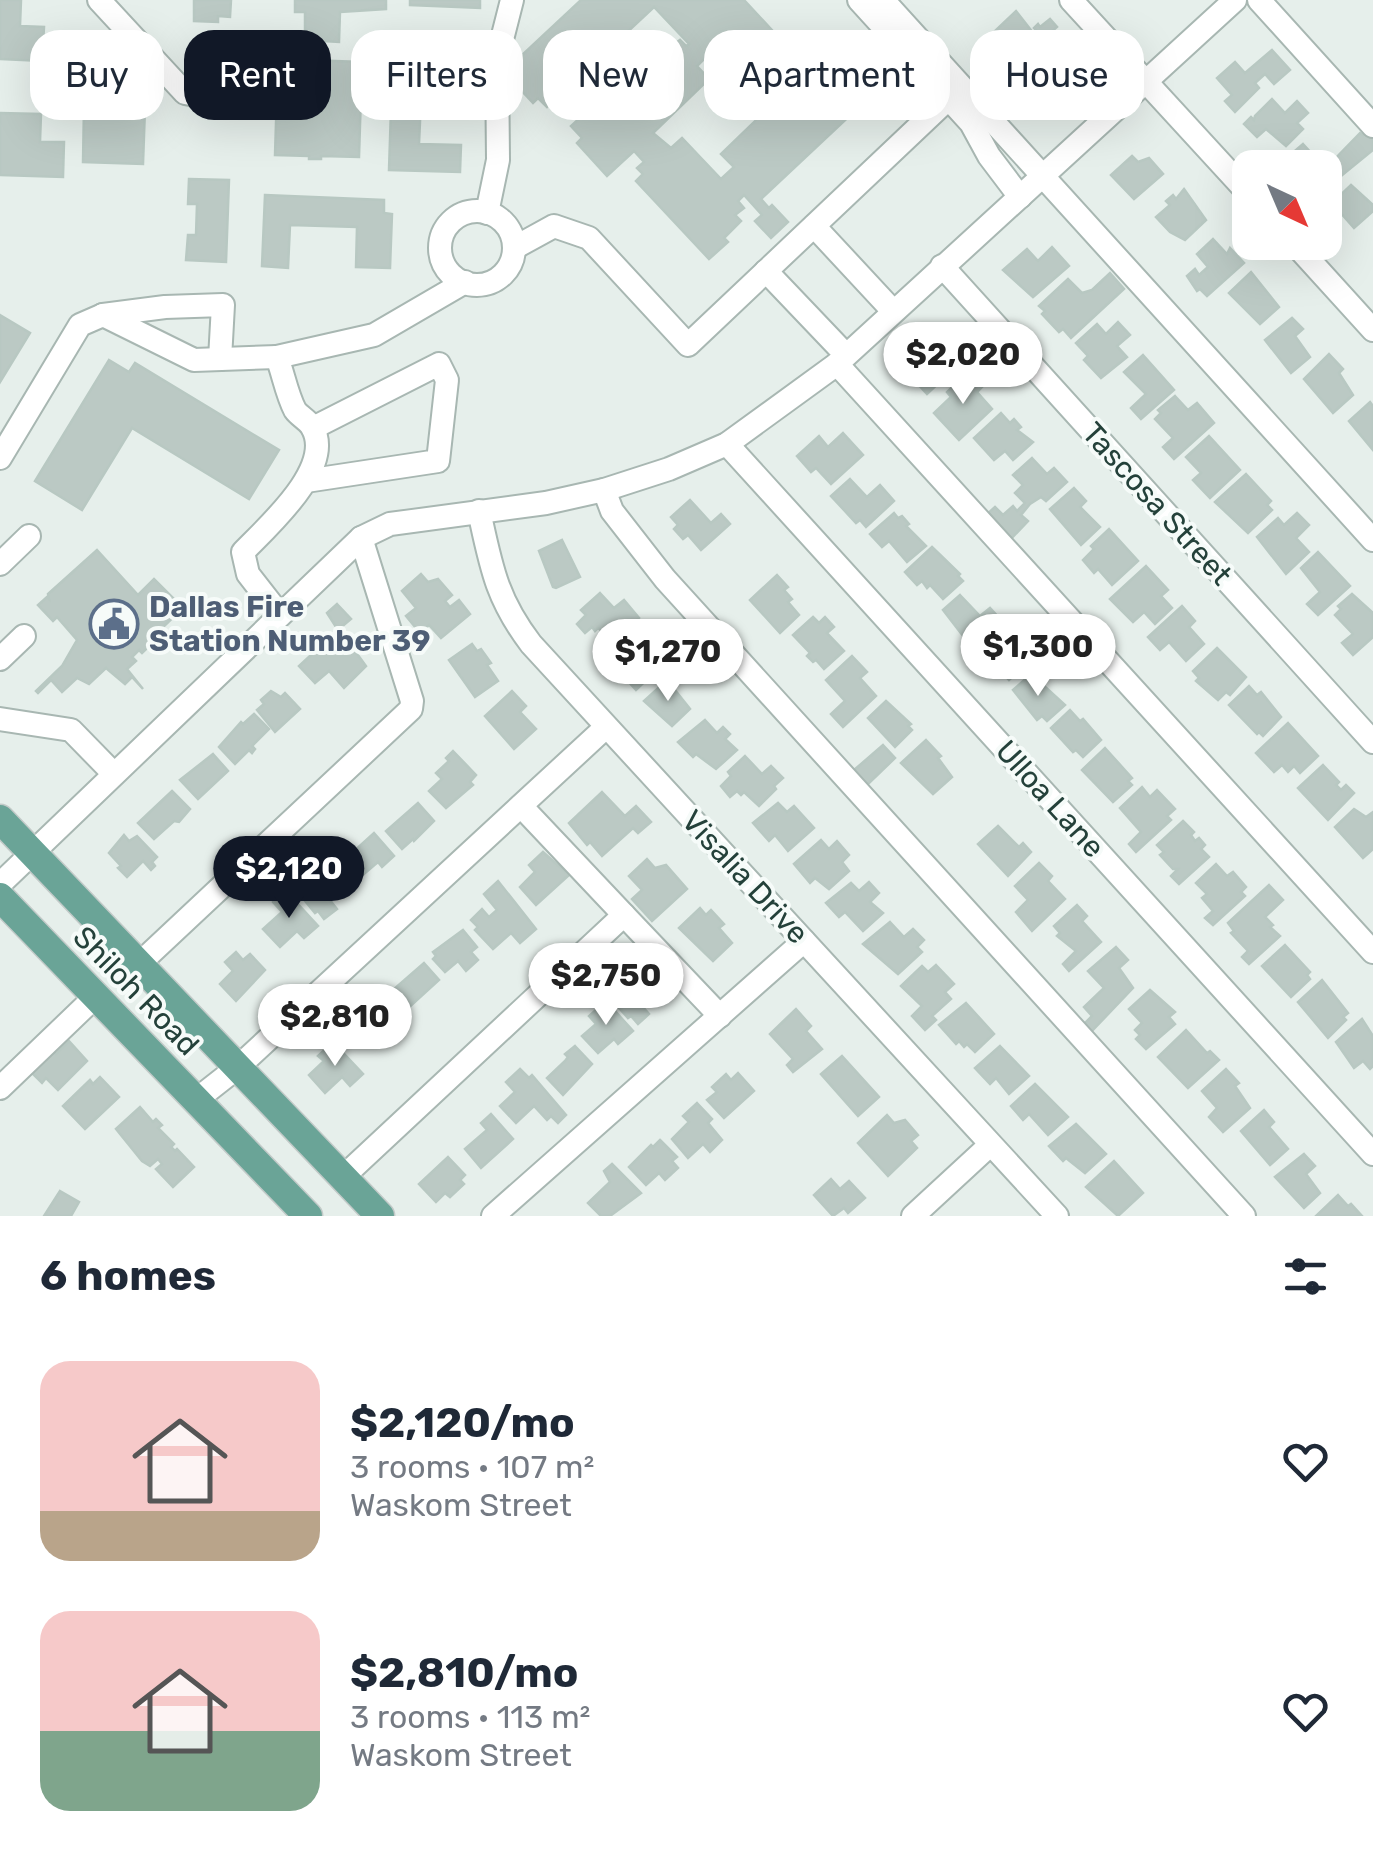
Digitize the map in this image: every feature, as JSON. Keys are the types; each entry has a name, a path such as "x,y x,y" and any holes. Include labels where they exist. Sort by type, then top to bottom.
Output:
{"main road":[{"name":"Shiloh Road","path":"0,819 380,1216"},
{"name":"Shiloh Road","path":"0,897 308,1216"}],"street":[{"path":"99,0 184,92"},
{"path":"487,213 498,160 497,59 512,0"},
{"path":"860,0 887,30"},
{"path":"883,0 1373,540"},
{"path":"1071,0 1232,175"},
{"path":"0,884 361,538 390,524 546,503 604,490 727,444 841,359 1235,0"},
{"path":"1258,0 1373,126"},
{"path":"950,99 971,123 989,156 1020,196"},
{"path":"514,248 554,226 590,238 688,344 926,120"},
{"path":"468,212 487,213 502,220 510,230 514,248 510,264 494,281 482,285 464,282 450,272 443,262 442,237 457,218 468,212"},
{"path":"814,226 893,310"},
{"path":"1309,260 1373,330"},
{"name":"Tascosa Street","path":"942,266 1373,742"},
{"path":"766,272 1373,952"},
{"path":"103,315 194,360 277,357 374,335 464,282"},
{"path":"0,458 80,326 103,315 165,306 223,305 220,359"},
{"path":"277,357 296,410 313,428 317,449 306,481 243,552 248,574 280,616"},
{"path":"306,481 438,461 447,380 438,364 313,428"},
{"name":"Ulloa Lane","path":"727,444 1373,1154"},
{"path":"604,490 612,511 664,579 1244,1216"},
{"name":"Visalia Drive","path":"479,511 494,582 510,616 531,644 1057,1216"},
{"path":"0,564 29,536"},
{"path":"138,964 411,709 412,701 361,538"},
{"path":"0,659 24,636"},
{"path":"0,719 71,730 114,774"},
{"path":"196,1100 238,1067 606,726"},
{"path":"521,806 720,1016"},
{"path":"342,1177 624,916"},
{"path":"493,1216 804,941"},
{"path":"0,1088 96,996"},
{"path":"913,1216 990,1145"}],"building":[{"path":"0,0 21,0 20,26 44,30 30,30 30,60 0,59"},
{"path":"194,0 231,0 230,17 218,16 218,22 194,21"},
{"path":"295,0 386,0 386,9 340,12 339,42 331,42 331,30 305,30 305,12 295,12"},
{"path":"410,0 480,0 480,8 410,5"},
{"path":"581,0 744,0 772,30 704,30 704,59 697,66 704,74 704,84 684,103 684,44 689,44 684,30 676,30 654,7 629,30 549,30"},
{"path":"1016,11 1031,30 996,30"},
{"path":"1050,19 1057,27 1054,30 1034,28"},
{"path":"543,36 543,103 538,98 533,103 523,92 523,54"},
{"path":"1272,50 1290,70 1274,84 1265,74 1255,83 1259,88 1235,112 1225,101 1232,95 1217,78 1235,62 1245,73"},
{"path":"331,61 351,62 351,120 360,120 359,157 309,159 275,155 276,120 331,120"},
{"path":"1272,99 1285,113 1297,101 1308,113 1297,123 1303,129 1286,146 1266,129 1257,137 1244,124 1251,117 1254,120"},
{"path":"0,113 30,114 30,120 41,120 40,142 64,142 63,177 0,175"},
{"path":"84,120 145,120 143,164 83,162"},
{"path":"391,120 420,120 419,144 461,145 460,172 389,170"},
{"path":"578,120 666,120 653,133 671,148 682,138 721,179 734,167 721,154 756,120 845,120 761,199 788,222 771,238 755,221 762,215 744,195 738,201 744,208 735,215 741,221 724,238 728,242 709,259 636,181 643,174 637,168 644,162 634,151 607,176 577,143 582,138 571,126"},
{"path":"1368,130 1373,135 1373,150 1342,175 1342,152 1360,133"},
{"path":"1132,156 1138,162 1149,158 1163,174 1134,199 1111,175"},
{"path":"189,179 229,180 226,262 186,260 188,235 196,235 197,204 188,204"},
{"path":"1351,185 1373,205 1373,211 1354,228 1342,214 1342,194"},
{"path":"1184,189 1206,220 1185,240 1170,232 1156,217 1170,205 1166,201 1173,195 1176,199"},
{"path":"265,195 384,200 384,213 392,214 390,268 356,267 357,227 290,225 288,268 262,266"},
{"path":"1213,239 1227,254 1232,250 1232,260 1244,263 1207,296 1200,289 1197,291 1187,276 1195,269 1199,275 1208,267 1197,254"},
{"path":"1052,247 1069,266 1033,297 1003,270 1027,249 1038,261"},
{"path":"1251,272 1279,307 1260,324 1229,293"},
{"path":"1110,273 1124,289 1071,338 1063,329 1059,332 1042,314 1045,311 1039,306 1068,279 1082,293 1092,290"},
{"path":"0,315 30,333 0,382"},
{"path":"1292,318 1303,329 1295,336 1310,357 1291,373 1265,340"},
{"path":"1118,322 1130,335 1117,346 1127,357 1101,378 1084,360 1088,356 1076,343 1097,324 1106,334"},
{"path":"929,332 959,364 927,394 914,380 919,376 915,372 924,364 910,350"},
{"path":"1329,354 1343,369 1339,373 1353,395 1333,413 1304,379"},
{"path":"1143,355 1174,390 1141,419 1131,408 1146,394 1124,372"},
{"path":"109,360 129,372 135,363 279,450 249,499 132,428 82,510 35,481"},
{"path":"968,372 982,387 977,392 992,409 959,440 934,413 951,397 947,392"},
{"path":"1175,396 1188,410 1197,403 1214,423 1174,459 1163,447 1173,438 1155,419 1161,413 1158,410"},
{"path":"1370,402 1373,406 1373,450 1349,421"},
{"path":"1001,413 1010,423 1014,419 1021,427 1017,430 1033,442 1013,460 1005,451 994,460 974,438"},
{"path":"843,433 863,455 831,484 816,468 811,472 797,456 819,436 828,447"},
{"path":"1209,436 1240,470 1210,498 1193,480 1201,473 1186,457"},
{"path":"1032,458 1047,474 1054,468 1067,482 1046,501 1041,497 1030,504 1021,515 1028,521 1009,541 986,515 995,507 1003,515 1013,506 1017,511 1025,503 1015,493 1023,485 1013,475"},
{"path":"1246,474 1271,501 1267,505 1272,510 1248,533 1215,502"},
{"path":"850,479 867,497 880,485 894,501 866,527 860,520 856,523 831,496"},
{"path":"1074,488 1086,501 1080,507 1100,527 1081,545 1050,509"},
{"path":"690,500 711,523 721,514 730,524 701,550 688,535 683,539 674,529 678,525 671,517"},
{"path":"894,513 898,518 902,516 909,524 906,526 926,546 907,562 889,541 882,547 870,534"},
{"path":"1297,513 1309,525 1296,538 1309,552 1286,574 1257,537 1278,518 1284,525"},
{"path":"1109,529 1138,561 1112,585 1083,560"},
{"path":"562,540 580,577 556,588 539,551"},
{"path":"932,547 963,581 943,599 930,585 927,588 922,581 917,585 905,572"},
{"name":"Dallas Fire Station Number 39","path":"97,550 138,595 154,579 183,608 162,628 165,631 142,653 139,650 132,657 136,661 127,669 143,689 132,677 125,684 106,668 89,684 77,678 62,692 51,680 38,693 62,666 77,640 57,617 53,621 38,605 49,599 48,594"},
{"path":"1318,552 1350,586 1318,615 1307,604 1320,592 1301,568"},
{"path":"1146,566 1168,590 1161,596 1172,608 1155,624 1144,612 1133,622 1110,599"},
{"path":"421,574 428,582 438,579 452,595 445,601 450,607 459,600 470,614 441,638 429,625 420,633 406,616 416,608 402,591"},
{"path":"777,575 788,587 784,590 792,599 788,602 799,615 780,633 750,600"},
{"path":"600,593 614,608 624,600 639,618 614,641 598,628 595,631 592,627 585,633 577,624 586,615 581,610"},
{"path":"1352,594 1373,613 1373,637 1353,655 1342,643 1353,634 1335,615 1341,609 1338,606"},
{"path":"960,595 980,616 990,608 1000,619 970,645 943,610"},
{"path":"337,604 351,619 339,629 366,666 344,688 329,671 315,683 299,666 338,630 327,613"},
{"path":"1182,606 1195,621 1189,627 1204,644 1186,661 1169,642 1160,650 1148,637"},
{"path":"813,617 819,623 825,617 834,627 827,633 844,651 824,669 807,656 810,653 793,635"},
{"path":"998,632 1028,663 1009,680 995,665 990,669 975,653"},
{"path":"630,638 658,669 636,690 610,657"},
{"path":"472,644 491,663 487,665 498,681 475,697 449,660"},
{"path":"1217,648 1246,677 1230,695 1226,692 1218,700 1196,681 1199,678 1193,671"},
{"path":"852,656 867,672 860,678 876,696 843,727 831,714 845,701 826,680"},
{"path":"1031,674 1065,705 1047,721 1042,716 1037,720 1013,690"},
{"path":"667,680 690,709 672,726 644,701"},
{"path":"1249,686 1257,695 1261,692 1281,717 1263,736 1229,705"},
{"path":"271,691 281,697 285,693 300,709 275,732 257,710"},
{"path":"512,691 526,706 520,712 536,729 514,749 485,716"},
{"path":"886,701 911,724 908,726 912,730 895,747 868,718"},
{"path":"1070,710 1101,740 1083,757 1076,750 1073,752 1051,728"},
{"path":"254,714 269,729 252,746 252,753 249,750 235,764 219,747 241,722"},
{"path":"705,720 717,733 723,727 730,734 725,739 737,750 716,769 696,754 693,757 678,742"},
{"path":"1288,723 1318,756 1300,773 1294,766 1288,772 1282,765 1274,772 1256,753"},
{"path":"926,740 941,756 938,758 952,777 933,794 901,763"},
{"path":"883,745 895,758 866,786 853,771"},
{"path":"1105,748 1132,778 1128,781 1132,785 1113,802 1082,770"},
{"path":"453,751 476,775 470,782 473,785 446,808 429,791 442,779 436,773"},
{"path":"213,754 228,771 198,799 180,780"},
{"path":"745,756 762,774 771,766 783,778 759,806 744,792 741,795 737,791 730,797 721,786 731,776 728,772"},
{"path":"1323,765 1339,782 1336,785 1341,790 1346,785 1354,793 1328,820 1298,788"},
{"path":"1142,787 1150,797 1157,790 1175,809 1167,816 1171,820 1136,852 1129,844 1141,832 1120,808"},
{"path":"172,791 190,809 154,839 138,823"},
{"path":"602,792 625,816 636,806 651,822 638,833 633,828 602,856 569,823"},
{"path":"418,803 434,821 402,849 386,831"},
{"path":"778,803 787,812 794,806 814,828 788,851 775,835 769,841 753,823"},
{"path":"1354,809 1366,817 1373,812 1373,849 1363,858 1335,827"},
{"path":"1183,821 1194,832 1191,835 1195,841 1199,838 1205,845 1201,849 1209,857 1179,884 1171,876 1178,869 1173,869 1160,855 1164,852 1157,845"},
{"path":"998,826 1019,847 1023,843 1031,852 1008,876 978,844"},
{"path":"374,833 394,856 382,867 378,862 358,879 343,861"},
{"path":"124,835 129,841 137,836 157,857 151,870 143,861 127,877 118,868 121,866 109,853"},
{"path":"821,840 829,849 837,841 849,855 842,862 849,871 829,889 815,878 810,883 794,864"},
{"path":"543,852 569,875 536,905 520,887 535,872 529,865"},
{"path":"647,859 655,868 666,865 687,889 652,921 632,899 642,890 629,876"},
{"path":"328,861 344,880 337,886 340,890 329,899 337,909 324,919 297,891"},
{"path":"1039,863 1052,876 1048,881 1065,899 1032,931 1016,912 1028,900 1015,886"},
{"path":"1216,864 1227,876 1233,872 1246,887 1241,892 1245,896 1213,925 1205,918 1213,911 1202,898 1207,894 1196,883"},
{"path":"498,881 536,929 520,943 511,933 493,949 471,920 482,909 489,917 497,910 484,894"},
{"path":"869,882 879,893 870,902 883,913 863,931 845,912 839,917 826,903 851,883 859,891"},
{"path":"1269,885 1283,900 1265,917 1280,936 1249,964 1242,957 1248,951 1231,933 1234,931 1228,923"},
{"path":"285,890 318,926 304,938 297,931 280,947 263,929 282,912 273,902"},
{"path":"1077,905 1087,916 1082,921 1101,942 1069,971 1063,964 1076,951 1057,936 1060,933 1054,926"},
{"path":"700,908 706,915 711,910 724,924 719,928 732,943 713,961 679,928"},
{"path":"890,922 904,937 913,929 924,940 917,947 922,952 898,974 863,944"},
{"path":"463,930 477,947 471,952 478,960 466,971 458,961 445,972 433,959 433,952"},
{"path":"1285,945 1310,972 1310,979 1291,997 1262,966"},
{"path":"1116,947 1128,960 1119,968 1133,988 1091,1032 1084,1024 1092,1016 1084,1007 1104,988 1088,971"},
{"path":"236,952 243,960 250,954 265,970 236,1001 220,984 233,971 225,962"},
{"path":"424,963 439,980 406,1010 392,996 393,990"},
{"path":"936,965 954,984 945,992 951,999 932,1016 936,1020 925,1030 912,1016 922,1006 901,986 922,966 928,972"},
{"path":"646,968 659,983 651,991 654,995 642,1006 649,1014 638,1024 611,999"},
{"path":"1322,980 1348,1013 1328,1038 1298,1002"},
{"path":"1150,990 1175,1012 1169,1017 1175,1024 1146,1049 1136,1039 1140,1035 1135,1030 1142,1023 1129,1009"},
{"path":"606,1001 633,1031 618,1044 614,1039 598,1053 582,1036 596,1024 589,1016"},
{"path":"966,1003 994,1034 975,1052 967,1044 956,1044 939,1025"},
{"path":"384,1004 400,1023 372,1047 356,1029 364,1022 360,1018 375,1005 378,1009"},
{"path":"796,1009 811,1026 806,1031 822,1049 793,1072 787,1065 793,1059 770,1034"},
{"path":"1362,1019 1373,1036 1370,1069 1363,1061 1354,1068 1336,1042"},
{"path":"1186,1030 1219,1060 1188,1088 1158,1057"},
{"path":"69,1041 87,1061 58,1090 46,1078 42,1083 31,1072"},
{"path":"333,1042 363,1074 350,1086 342,1077 325,1093 309,1075 324,1061 318,1056"},
{"path":"575,1046 592,1064 563,1095 547,1078"},
{"path":"1000,1046 1029,1076 1009,1094 996,1078 990,1084 975,1068"},
{"path":"842,1056 879,1097 858,1116 821,1074"},
{"path":"520,1069 529,1078 532,1075 566,1115 558,1123 551,1116 547,1120 534,1106 516,1123 500,1106 515,1092 506,1082"},
{"path":"1226,1069 1239,1083 1235,1086 1250,1108 1223,1132 1209,1117 1217,1108 1202,1091"},
{"path":"738,1073 754,1091 724,1118 707,1100 717,1092 712,1087 726,1074 731,1080"},
{"path":"100,1077 119,1097 85,1129 63,1106 90,1080 93,1084"},
{"path":"1035,1084 1068,1117 1048,1135 1029,1114 1023,1120 1011,1106"},
{"path":"697,1103 712,1119 708,1123 722,1140 710,1152 703,1144 688,1158 672,1139 689,1122 683,1116"},
{"path":"140,1107 153,1122 156,1119 162,1125 158,1128 174,1144 171,1147 194,1167 173,1187 156,1169 162,1164 158,1159 150,1166 142,1161 116,1129"},
{"path":"1264,1110 1274,1122 1269,1127 1288,1149 1270,1165 1241,1131"},
{"path":"491,1114 513,1139 481,1168 465,1149 487,1130 481,1123"},
{"path":"887,1115 894,1123 905,1120 918,1135 911,1141 917,1148 888,1176 858,1143"},
{"path":"1076,1124 1106,1154 1085,1173 1066,1158 1063,1161 1049,1146"},
{"path":"660,1140 677,1157 672,1161 678,1168 665,1180 659,1173 646,1185 629,1167"},
{"path":"1304,1154 1315,1166 1306,1174 1320,1193 1304,1208 1275,1177"},
{"path":"448,1157 465,1175 460,1180 464,1184 450,1197 445,1193 436,1202 419,1184"},
{"path":"1114,1161 1143,1193 1118,1216 1086,1187"},
{"path":"612,1164 641,1193 610,1216 601,1216 588,1203 610,1182 604,1171"},
{"path":"831,1179 840,1189 849,1181 865,1198 848,1213 844,1208 833,1216 814,1195"},
{"path":"60,1191 79,1202 71,1216 44,1216"},
{"path":"1338,1195 1348,1206 1351,1204 1362,1216 1316,1216"}],"place":[{"name":"Dallas Fire Station Number 39","path":"114,624"}]}
